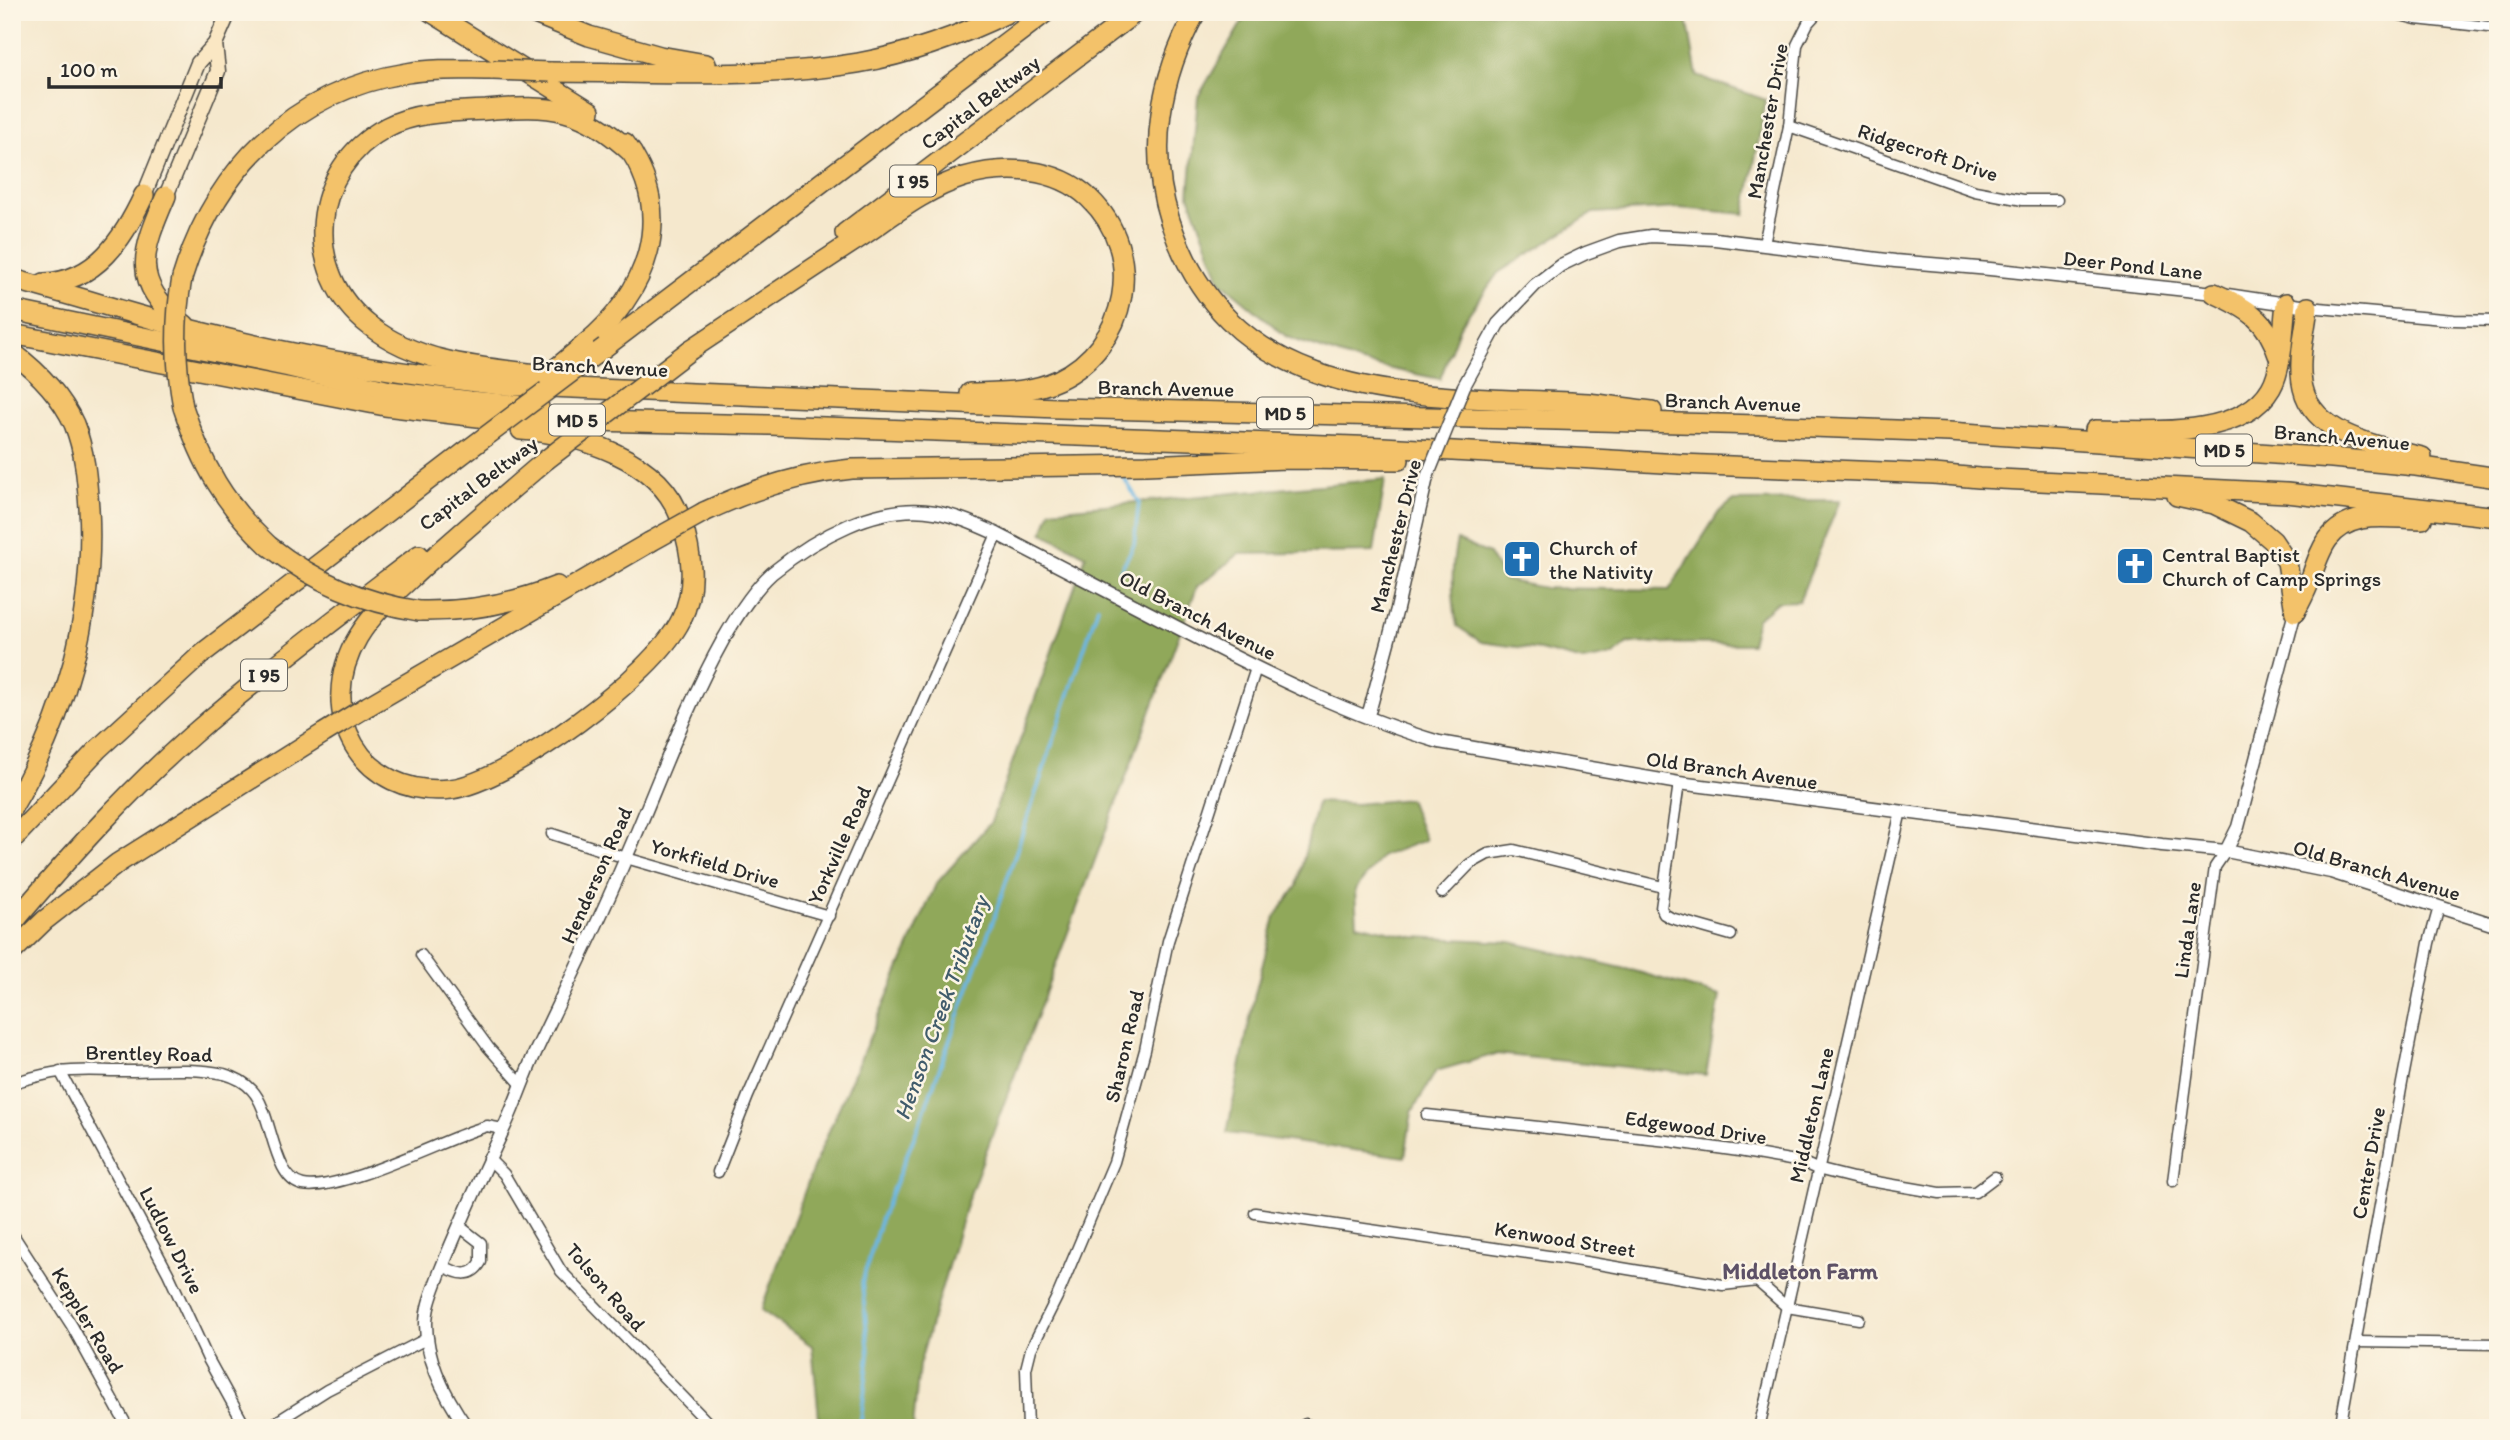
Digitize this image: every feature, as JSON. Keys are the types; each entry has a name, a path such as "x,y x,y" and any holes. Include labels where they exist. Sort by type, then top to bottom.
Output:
{"highway":[{"path":"431,12 605,121 632,153 651,194 653,214 649,251 629,295 617,313 603,330 460,452"},
{"path":"530,12 589,36 660,56 748,73"},
{"path":"650,542 555,587 485,608 452,612 419,611 379,604 340,591 291,564 269,547 227,502 207,470 183,407 177,376 176,307 182,278 201,225 215,200 234,174 278,128 304,110 337,92 408,72 797,71 860,63 930,45 1009,12"},
{"name":"Capital Beltway","path":"12,840 98,749 204,652 460,452 605,347 1046,12"},
{"name":"Capital Beltway","path":"12,925 91,834 188,738 296,649 1136,12"},
{"path":"1196,12 1166,82 1158,130 1161,183 1175,237 1202,287 1222,313 1267,350 1314,373 1374,389 1424,396 1592,404 1760,425"},
{"path":"632,153 615,137 587,120 572,113 548,108 508,108 405,119 372,136 356,149 335,178 323,216 326,259 332,281 342,297 370,326 397,342 443,360 464,365 684,393"},
{"path":"690,350 927,193 965,177 1016,169 1037,172 1073,186 1101,212 1120,251 1124,270 1122,300 1114,326 1105,342 1075,371 1057,381 1025,391 809,399"},
{"path":"20,281 72,279 88,271 111,250 133,218 144,195"},
{"path":"166,195 149,235 145,259 147,279 156,297 191,330"},
{"name":"Branch Avenue","path":"20,281 191,330 323,359 501,385 1058,408 1949,432 2332,458 2498,477"},
{"path":"2214,293 2260,320 2269,331 2279,359"},
{"path":"1949,432 2189,429 2230,420 2263,399 2273,386 2286,303"},
{"path":"2308,307 2301,364 2303,387 2317,414 2329,424 2360,439 2498,477"},
{"path":"12,310 390,391 470,401 770,425"},
{"name":"MD 5","path":"12,334 398,407 495,418 1383,447 2039,480 2287,493 2498,519"},
{"path":"12,352 45,381 74,424 84,457 91,537 82,630 72,673 43,752 12,808"},
{"path":"317,392 435,420 562,435 599,446 640,469 668,496 679,514 691,555 692,577 682,618 672,635 638,674 606,701 536,750 468,784 422,790 377,770 365,760 347,732 341,712 340,693 350,653 369,621 397,591 546,460"},
{"path":"12,952 45,920 118,863 324,733 704,512 777,482 822,472 852,469 1146,465 1286,459 1568,457"},
{"path":"2039,480 2057,487 2189,498 2214,503 2251,522 2273,541 2287,562 2295,612"},
{"path":"2295,612 2320,551 2329,537 2343,526 2362,519 2498,519"}],"main road":[{"path":"144,195 198,63 215,44 229,12"},
{"path":"166,195 218,71 215,44"}],"street":[{"name":"Manchester Drive","path":"1367,716 1427,477 1464,386 1499,324 1517,302 1561,265 1619,241 1651,236 1764,244 1789,126 1797,44 1808,23 1818,12"},
{"path":"2389,12 2498,28"},
{"name":"Ridgecroft Drive","path":"1789,126 1975,191 2023,200 2057,200"},
{"name":"Deer Pond Lane","path":"1764,244 1895,261 2214,293 2308,307 2454,320 2498,321"},
{"name":"Henderson Road","path":"467,1428 439,1380 428,1338 428,1306 488,1158 723,639 749,598 771,575 834,533 875,516 907,510 934,512 960,518 997,534"},
{"name":"Old Branch Avenue","path":"997,534 1256,668 1403,731 1460,747 1679,783 2226,851 2331,872 2498,926"},
{"name":"Yorkville Road","path":"718,1172 748,1096 997,534"},
{"name":"Linda Lane","path":"2173,1181 2215,867 2238,827 2295,612"},
{"name":"Sharon Road","path":"1028,1428 1026,1369 1031,1349 1057,1297 1114,1162 1145,1049 1168,942 1256,668"},
{"path":"1679,783 1661,908 1664,914 1731,934"},
{"name":"Middleton Lane","path":"1759,1428 1901,811"},
{"name":"Yorkfield Drive","path":"552,834 828,916"},
{"path":"1442,893 1470,864 1488,854 1514,850 1663,887"},
{"name":"Center Drive","path":"2340,1428 2402,1083 2429,943 2439,907"},
{"path":"421,955 480,1037 521,1084"},
{"name":"Brentley Road","path":"12,1083 60,1071 212,1073 239,1079 251,1088 260,1100 270,1124 280,1163 286,1173 303,1185 332,1184 487,1126 503,1129"},
{"name":"Ludlow Drive","path":"60,1071 169,1272 207,1357 246,1428"},
{"name":"Edgewood Drive","path":"1427,1115 1668,1141 1767,1156 1801,1162 1817,1169 1940,1193 1975,1192 1995,1177"},
{"name":"Tolson Road","path":"488,1158 504,1174 561,1271 713,1428"},
{"name":"Kenwood Street","path":"1255,1213 1723,1285 1757,1281 1787,1307"},
{"path":"443,1266 462,1275 472,1272 481,1262 481,1243 459,1226"},
{"name":"Keppler Road","path":"12,1233 72,1326 128,1428"},
{"path":"1787,1307 1859,1319"},
{"path":"267,1428 327,1390 428,1338"},
{"path":"2356,1342 2498,1344"},
{"path":"1299,1428 1306,1424 1316,1428"}],"green space":[{"path":"1248,12 1686,12 1697,76 1766,100 1745,214 1679,208 1593,213 1498,273 1460,326 1440,379 1362,363 1287,337 1221,282 1189,195 1198,97"},
{"path":"1385,479 1374,552 1239,554 1197,587 966,1205 919,1365 913,1428 820,1428 812,1346 761,1310 815,1163 936,884 991,822 1086,555 1043,533 1051,510"},
{"path":"1840,500 1799,601 1777,602 1757,619 1751,644 1627,643 1614,655 1583,661 1540,650 1481,642 1457,626 1452,583 1457,540 1489,554 1504,580 1545,588 1669,590 1719,512 1733,501"},
{"path":"1409,799 1425,840 1382,856 1355,890 1357,924 1413,937 1511,942 1635,971 1720,996 1706,1075 1496,1054 1436,1071 1412,1112 1405,1157 1227,1133 1254,998 1275,917 1297,886 1317,802 1356,804"}],"waterway":[{"name":"Henson Creek Tributary","path":"1120,571 1134,545 1139,502 1122,475"},
{"name":"Henson Creek Tributary","path":"860,1428 869,1354 862,1283 881,1218 919,1125 995,915 1098,607"}],"place":[{"name":"Church of the Nativity","path":"1522,559"},
{"name":"Central Baptist Church of Camp Springs","path":"2135,566"}],"district":[{"name":"Middleton Farm","path":"1800,1271"}]}
